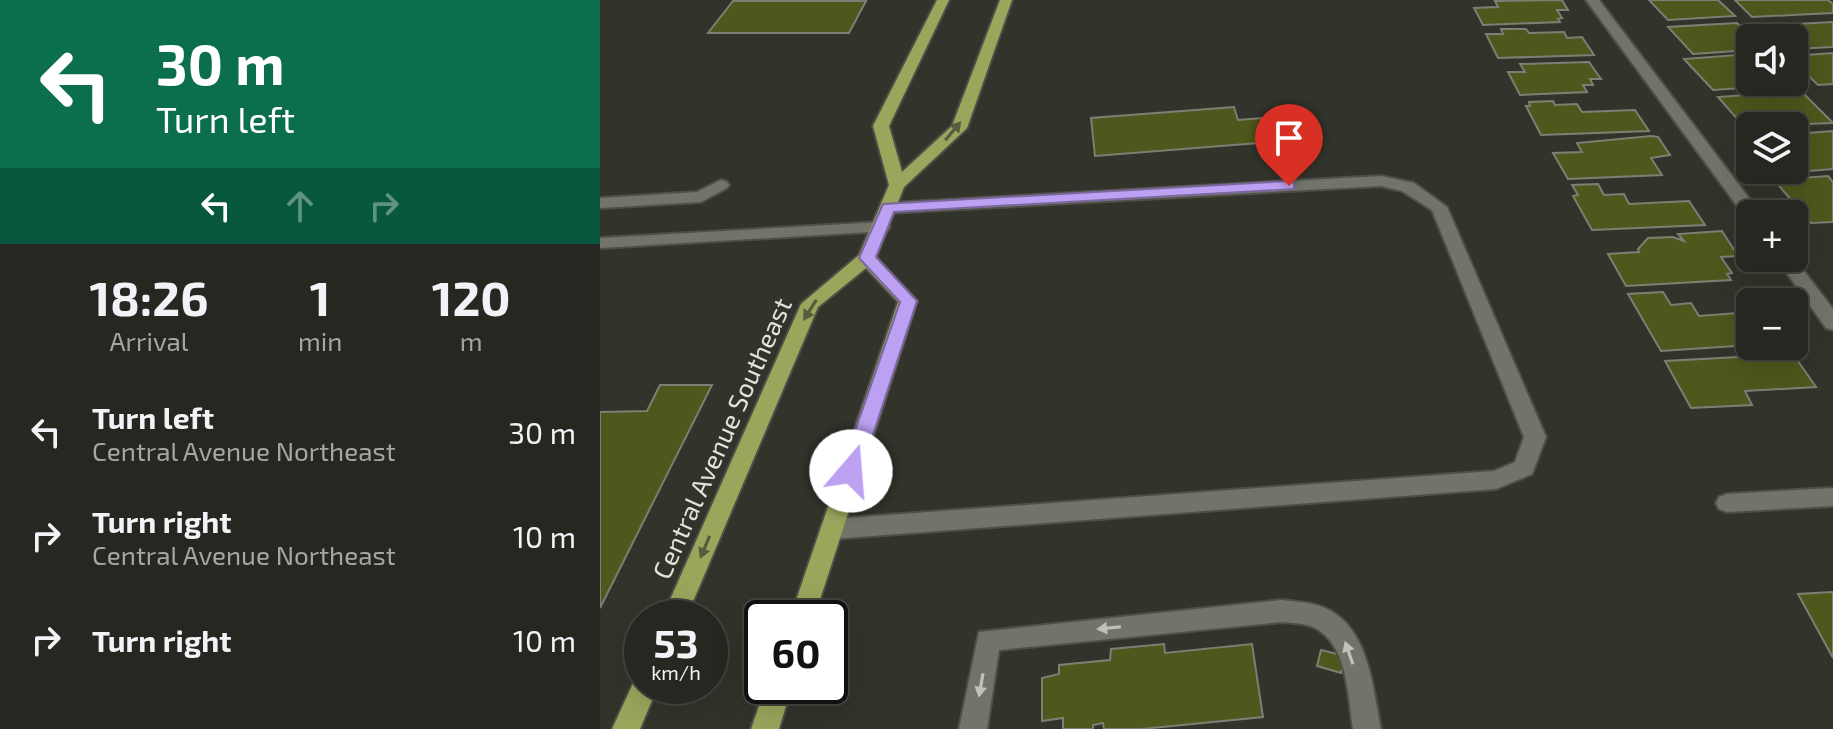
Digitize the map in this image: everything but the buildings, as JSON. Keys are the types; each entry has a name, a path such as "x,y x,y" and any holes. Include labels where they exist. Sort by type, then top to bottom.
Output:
{"main road":[{"path":"897,185 881,126 943,0"},
{"path":"808,600 908,301 867,258 897,185 959,128 1006,0"},
{"name":"Central Avenue Southeast","path":"682,600 810,304 867,258"},
{"path":"626,729 637,704"},
{"path":"765,729 773,704"}],"street":[{"path":"1592,0 1742,200"},
{"path":"600,243 885,217 1381,181 1408,187 1439,207 1535,437 1524,468 1496,480 832,529"},
{"path":"600,203 701,197 721,185"},
{"path":"1795,272 1833,323"},
{"path":"1727,503 1833,497"},
{"path":"973,729 988,640 1282,611 1319,617 1342,634 1357,679 1367,729"}],"route":[{"path":"851,471 908,301 867,258 888,208 1289,186"}]}
